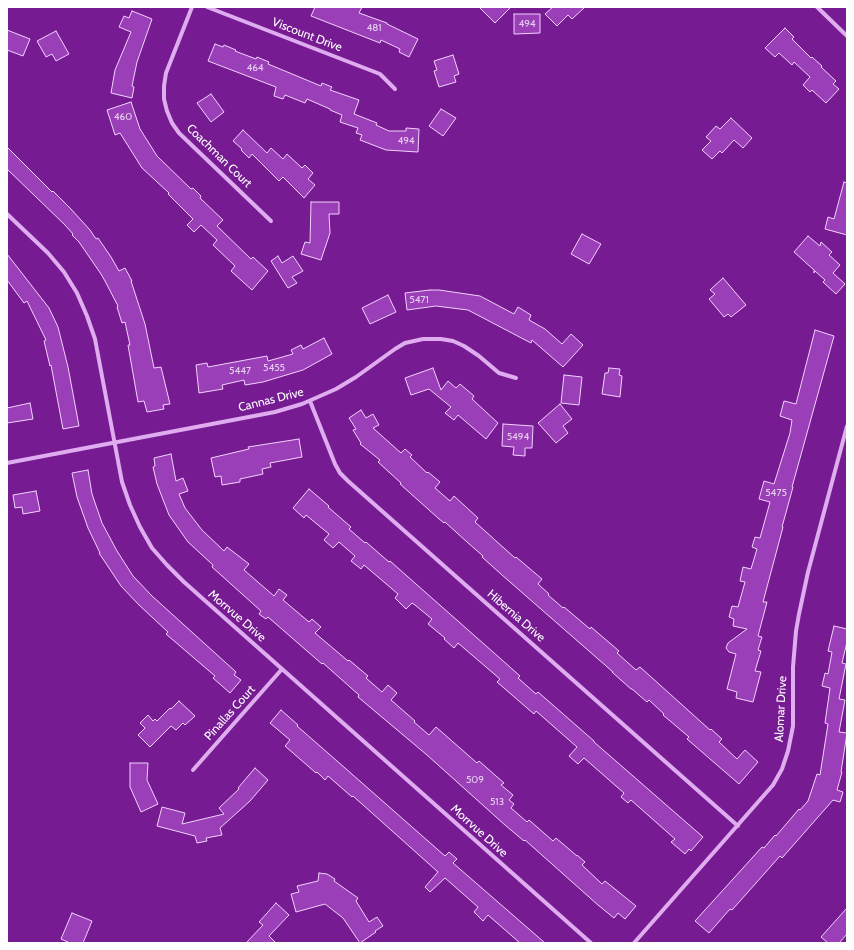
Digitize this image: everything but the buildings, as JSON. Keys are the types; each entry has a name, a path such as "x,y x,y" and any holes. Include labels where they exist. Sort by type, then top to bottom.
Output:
{"street":[{"name":"Coachman Court","path":"192,7 166,74 164,99 167,111 172,123 179,133 271,222"},
{"name":"Viscount Drive","path":"208,7 380,74 395,89"},
{"path":"817,7 847,36"},
{"name":"Morrvue Drive","path":"7,214 48,253 64,272 87,316 95,339 122,482 130,505 152,548 166,565 184,582 591,943"},
{"name":"Cannas Drive","path":"7,463 275,412 310,401 336,389 405,343 423,339 453,341 479,356 499,373 516,378"},
{"name":"Hibernia Drive","path":"310,401 334,464 348,481 738,826"},
{"name":"Alomar Drive","path":"634,943 773,785 782,769 788,751 793,726 793,667 799,614 808,572 847,426"},
{"name":"Pinallas Court","path":"193,770 282,669"}]}
